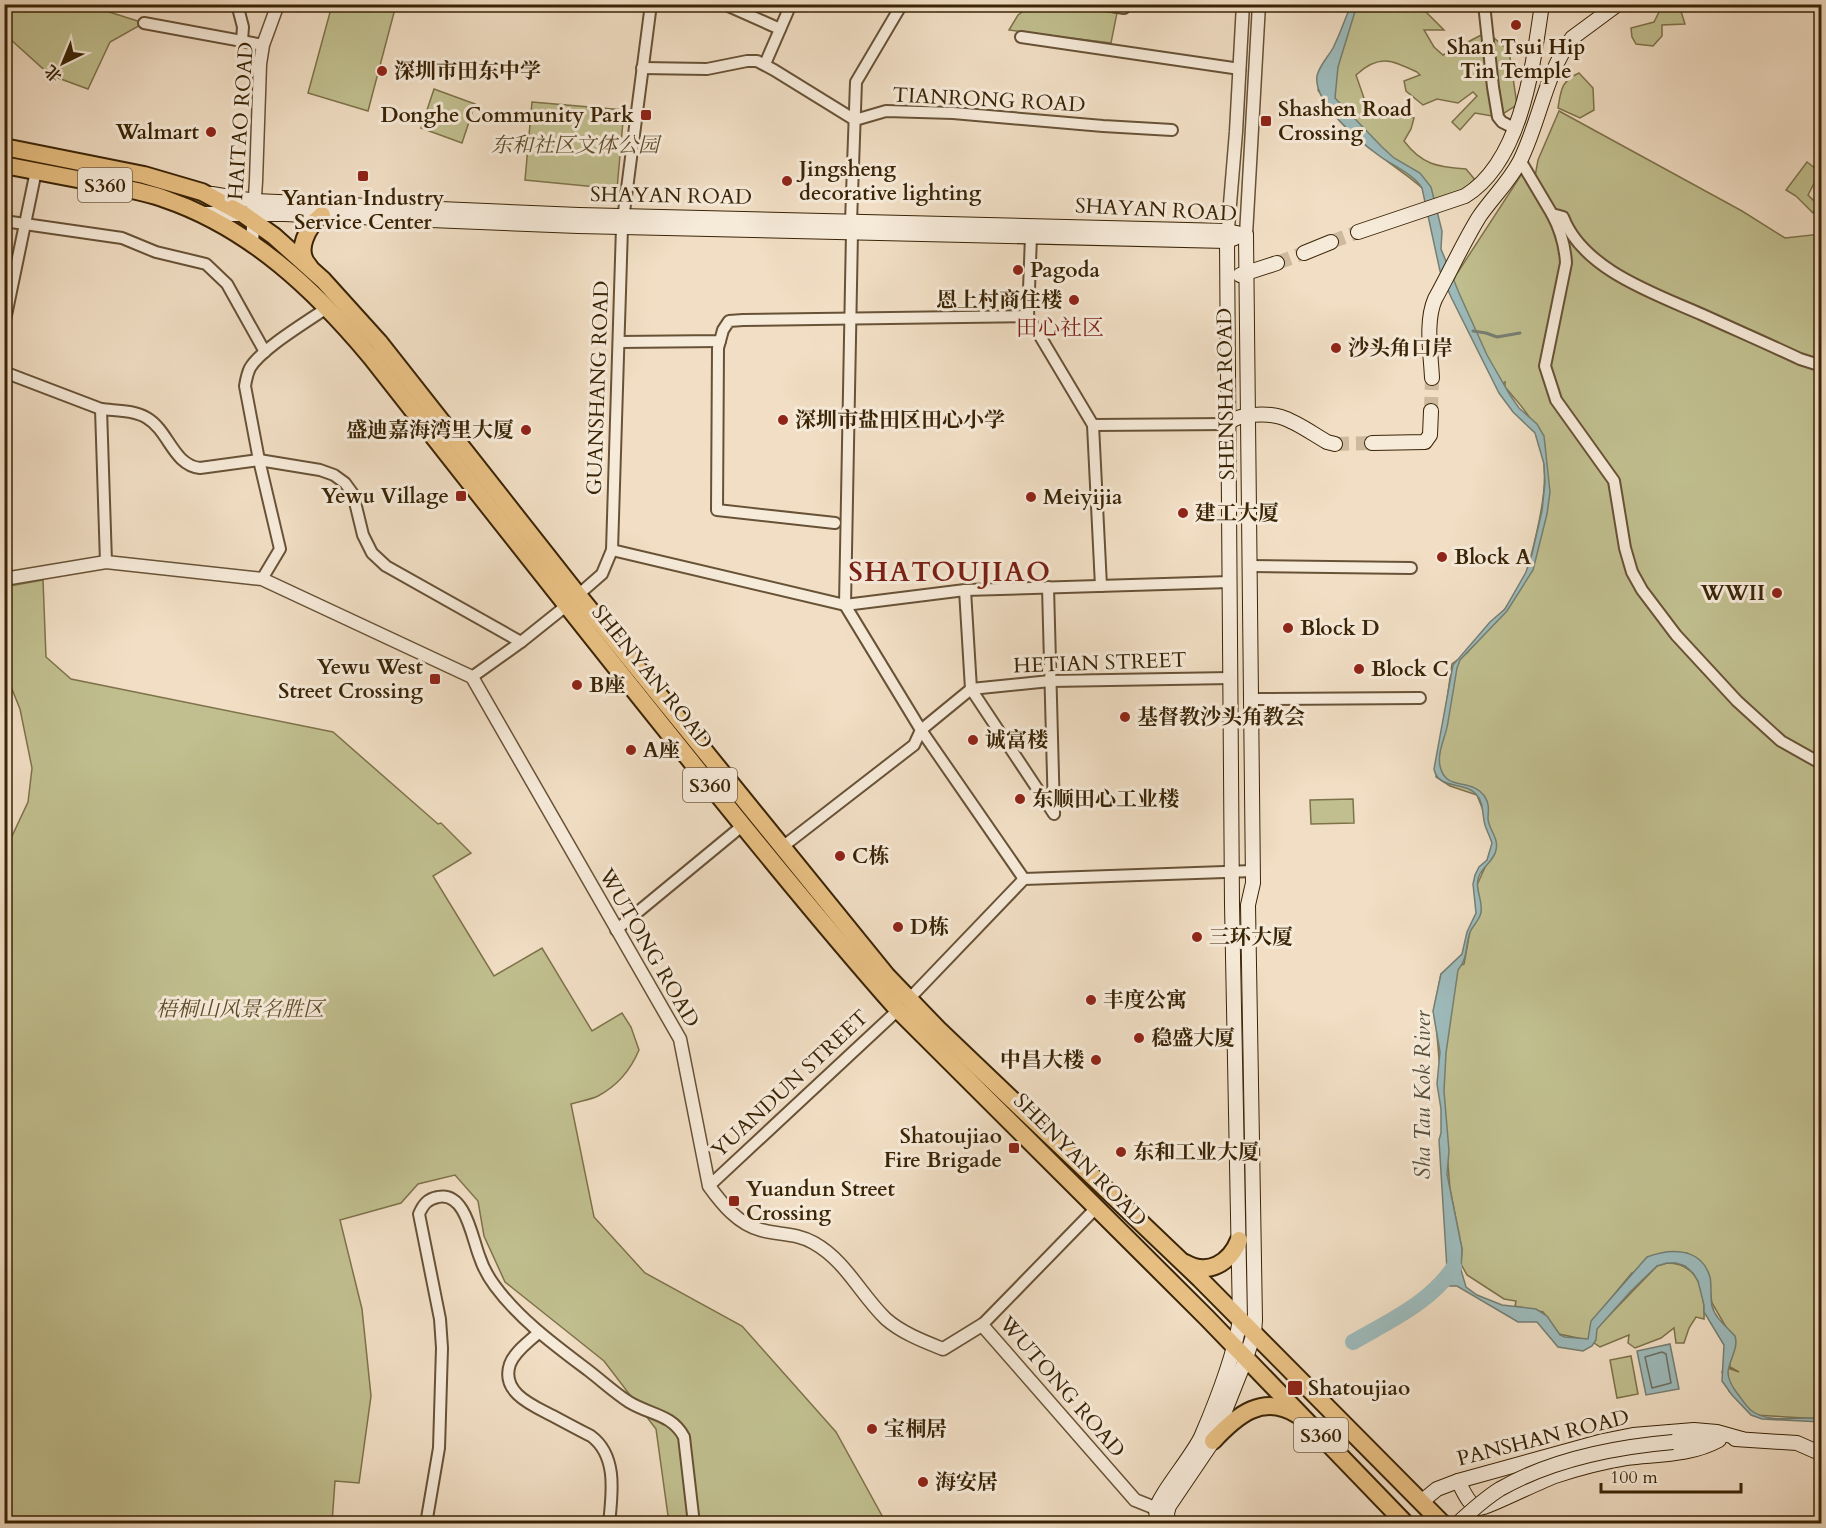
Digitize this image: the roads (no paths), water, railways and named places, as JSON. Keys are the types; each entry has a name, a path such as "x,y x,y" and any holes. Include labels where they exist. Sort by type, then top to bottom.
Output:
{"main road":[{"path":"1358,232 1451,202 1471,193 1489,174 1514,128 1530,74 1542,4"},
{"path":"1432,378 1430,322 1435,299 1478,220 1520,160 1566,45 1618,4"},
{"name":"SHENYAN ROAD","path":"4,147 144,175 202,192 251,213 341,298 379,342 572,600"},
{"name":"SHENYAN ROAD","path":"4,165 140,192 164,198 202,214 252,243 286,269 328,308 372,357 572,600 749,821 851,958 1178,1259 1240,1320"},
{"name":"SHAYAN ROAD","path":"202,214 251,213 1227,236"},
{"name":"SHAYAN ROAD","path":"251,213 622,221"},
{"path":"314,271 306,263 304,244 309,228 322,215"},
{"name":"SHAYAN ROAD","path":"852,227 1031,236 1246,235"},
{"name":"SHENSHA ROAD","path":"1240,1352 1254,1334 1255,1293 1248,905 1253,871 1246,235"},
{"name":"SHENSHA ROAD","path":"1227,236 1233,916 1240,1352"},
{"path":"1304,252 1331,242"},
{"path":"1226,271 1236,275 1246,274 1277,263"},
{"path":"1372,443 1425,442 1430,435 1431,411"},
{"path":"1228,424 1235,417 1283,417 1327,442 1335,444"},
{"name":"SHENYAN ROAD","path":"749,821 781,848 853,936 903,1005 1096,1208 1240,1352"},
{"path":"1178,1259 1199,1268 1219,1266 1230,1257 1239,1240"},
{"name":"S360","path":"1240,1320 1443,1524"},
{"path":"1214,1441 1240,1352"},
{"path":"1162,1517 1160,1500 1200,1440 1240,1352"},
{"name":"S360","path":"1240,1352 1406,1524"},
{"path":"1162,1517 1214,1441 1233,1420 1260,1407 1283,1408 1307,1421"},
{"name":"PANSHAN ROAD","path":"1421,1502 1437,1489 1458,1481 1603,1441 1633,1435 1694,1430 1717,1431 1742,1439 1797,1443 1821,1454"},
{"path":"1457,1524 1474,1508 1500,1490 1542,1471 1602,1453 1673,1442 1742,1439"},
{"path":"1458,1481 1470,1502 1481,1509 1488,1508 1523,1488 1553,1476 1623,1459 1687,1453 1702,1449 1719,1440"}],"street":[{"path":"237,4 243,27 242,41"},
{"name":"HAITAO ROAD","path":"252,243 251,213 260,64 263,45 278,4"},
{"name":"GUANSHANG ROAD","path":"612,550 622,221 651,4"},
{"path":"724,4 780,29"},
{"path":"765,64 791,4"},
{"path":"902,4 855,82 845,605 921,730 1024,879 1253,871"},
{"path":"1100,4 1124,8"},
{"name":"SHENSHA ROAD","path":"1227,236 1243,4"},
{"name":"SHENSHA ROAD","path":"1246,235 1258,4"},
{"path":"1484,4 1498,117 1502,122 1514,128"},
{"path":"144,23 263,45"},
{"path":"1021,37 1240,69"},
{"path":"642,68 707,69 747,61 765,64 855,120"},
{"name":"TIANRONG ROAD","path":"855,120 886,111 953,112 1172,130"},
{"path":"1520,160 1552,214 1561,234 1566,263 1545,366 1556,400 1614,481 1625,548 1632,572 1642,590 1676,635 1737,701 1781,741 1821,764"},
{"path":"4,325 36,171"},
{"path":"1552,214 1563,217 1570,234 1593,257 1629,281 1800,359 1821,366"},
{"path":"4,220 122,238 156,252 206,264 213,268 227,284 265,352"},
{"path":"1031,236 1028,316 1093,425 1101,586"},
{"path":"262,579 280,549 259,460 246,377 250,367 265,352 328,308"},
{"path":"835,523 717,510 718,348 723,330 729,321 1028,316"},
{"path":"619,342 720,341"},
{"path":"4,372 101,409 137,413 150,419 160,429 182,461 191,467 200,468 259,460 320,470 334,475 345,483 353,494 363,535 372,553 386,566 521,642"},
{"path":"101,409 106,562"},
{"path":"1093,425 1228,424"},
{"path":"4,579 106,562 262,579 471,677 521,642 602,574 612,550 845,605 965,590 1230,582"},
{"path":"1249,566 1411,568"},
{"path":"965,590 971,688 1054,814 1048,587"},
{"name":"WUTONG ROAD","path":"471,677 680,1039 709,1186 720,1201 748,1225 761,1230 799,1236 830,1253 877,1308 902,1331 942,1349 981,1326 1135,1500 1162,1517"},
{"name":"HETIAN STREET","path":"971,688 1050,681 1231,678"},
{"path":"781,848 914,745 921,730 971,688"},
{"path":"1251,699 1420,698"},
{"path":"616,930 749,821"},
{"name":"YUANDUN STREET","path":"709,1186 903,1005 1024,879"},
{"path":"426,1524 439,1448 442,1348 440,1319 419,1214 423,1205 433,1198 443,1196 452,1198 460,1205 480,1260 494,1286 538,1333 628,1401 670,1420 679,1428 684,1437 694,1524"},
{"path":"981,1326 1096,1208"},
{"path":"538,1333 510,1362 508,1372 510,1383 516,1394 526,1403 591,1436 600,1443 607,1454 612,1483 609,1524"}],"water":[{"path":"1351,5 1357,5 1338,67 1335,98 1382,147 1394,158 1420,173 1431,187 1442,231 1441,249 1487,355 1519,408 1537,424 1544,436 1550,492 1533,570 1507,611 1460,660 1439,760 1443,774 1448,779 1473,787 1485,797 1488,805 1488,819 1497,846 1495,854 1481,872 1478,880 1481,912 1468,937 1465,957 1458,970 1446,1053 1444,1091 1449,1151 1447,1174 1462,1249 1461,1270 1466,1287 1477,1295 1502,1305 1536,1309 1547,1316 1560,1335 1588,1339 1591,1321 1647,1257 1675,1251 1692,1255 1706,1267 1711,1284 1711,1303 1718,1318 1735,1336 1736,1345 1728,1375 1732,1386 1746,1405 1752,1411 1768,1418 1813,1418 1821,1419 1821,1422 1762,1419 1751,1415 1732,1395 1722,1381 1724,1345 1704,1312 1698,1281 1685,1266 1667,1263 1657,1266 1597,1329 1596,1340 1592,1346 1583,1351 1558,1347 1537,1322 1518,1322 1457,1286 1449,1286 1445,1272 1447,1269 1439,1140 1441,1109 1437,1084 1440,1052 1433,1011 1441,974 1462,954 1467,932 1476,913 1473,884 1475,875 1479,867 1487,860 1492,843 1485,825 1479,797 1471,790 1441,780 1436,776 1434,769 1453,665 1490,622 1505,609 1526,572 1542,511 1544,464 1535,433 1513,412 1499,393 1451,297 1440,271 1422,188 1409,175 1362,142 1330,110 1322,98 1318,87 1318,72 1333,48"},
{"path":"1670,1344 1679,1389 1646,1395 1637,1351"}],"waterway":[{"path":"1473,331 1497,337 1520,333"},
{"path":"1353,1342 1421,1301 1444,1280 1454,1267"}],"tunnel":[{"path":"1331,242 1358,232"},
{"path":"1277,263 1304,253"},
{"path":"1431,411 1432,378"},
{"path":"1335,444 1372,443"}],"place":[{"name":"Shan Tsui Hip Tin Temple","path":"1516,25"},
{"name":"深圳市田东中学","path":"382,71"},
{"name":"Donghe Community Park","path":"646,115"},
{"name":"Shashen Road Crossing","path":"1266,121"},
{"name":"Walmart","path":"211,132"},
{"name":"Yantian Industry Service Center","path":"363,176"},
{"name":"Jingsheng decorative lighting","path":"787,181"},
{"name":"Pagoda","path":"1018,270"},
{"name":"恩上村商住楼","path":"1074,300"},
{"name":"沙头角口岸","path":"1336,348"},
{"name":"深圳市盐田区田心小学","path":"783,420"},
{"name":"盛迪嘉海湾里大厦","path":"526,430"},
{"name":"Yewu Village","path":"461,496"},
{"name":"Meiyijia","path":"1031,497"},
{"name":"建工大厦","path":"1183,513"},
{"name":"Block A","path":"1442,557"},
{"name":"WWII","path":"1777,593"},
{"name":"Block D","path":"1288,628"},
{"name":"Block C","path":"1359,669"},
{"name":"Yewu West Street Crossing","path":"435,679"},
{"name":"B座","path":"577,685"},
{"name":"基督教沙头角教会","path":"1125,717"},
{"name":"诚富楼","path":"973,740"},
{"name":"A座","path":"631,750"},
{"name":"东顺田心工业楼","path":"1020,799"},
{"name":"C栋","path":"840,856"},
{"name":"D栋","path":"898,927"},
{"name":"三环大厦","path":"1197,937"},
{"name":"丰度公寓","path":"1091,1000"},
{"name":"稳盛大厦","path":"1139,1038"},
{"name":"中昌大楼","path":"1096,1060"},
{"name":"Shatoujiao Fire Brigade","path":"1014,1148"},
{"name":"东和工业大厦","path":"1121,1152"},
{"name":"Yuandun Street Crossing","path":"734,1201"},
{"name":"Shatoujiao","path":"1295,1388"},
{"name":"宝桐居","path":"872,1429"},
{"name":"海安居","path":"923,1482"}],"district":[{"name":"田心社区","path":"1060,328"},
{"name":"SHATOUJIAO","path":"950,572"}],"park label":[{"name":"东和社区文体公园","path":"575,145"},
{"name":"梧桐山风景名胜区","path":"240,1009"}],"water label":[{"name":"Sha Tau Kok River","path":"1423,1095"}]}
